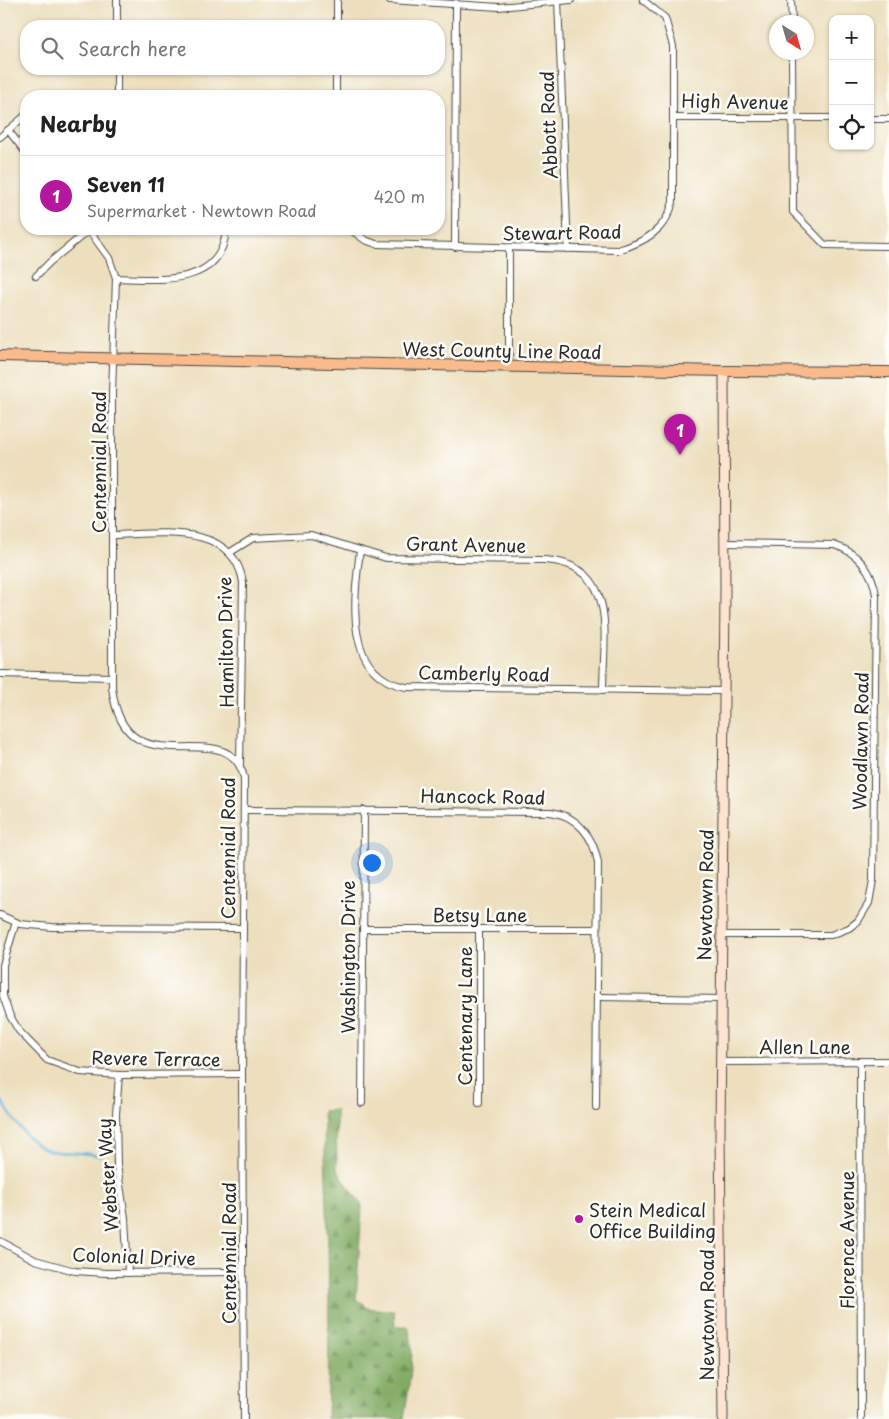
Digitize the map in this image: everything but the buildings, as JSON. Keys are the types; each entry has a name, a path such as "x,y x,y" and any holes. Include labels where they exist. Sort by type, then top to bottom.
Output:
{"main road":[{"name":"West County Line Road","path":"0,356 724,371 889,372"}],"street":[{"path":"117,0 117,20"},
{"path":"337,0 337,20"},
{"path":"390,0 499,7 571,0"},
{"name":"High Avenue","path":"643,0 665,18 670,31 673,46 674,118 829,118"},
{"path":"791,0 792,15"},
{"name":"Abbott Road","path":"558,1 568,249"},
{"path":"455,247 456,4"},
{"path":"792,60 793,212 825,245 889,246"},
{"path":"117,75 117,90"},
{"path":"336,75 336,90"},
{"name":"Stewart Road","path":"358,235 376,244 509,249 618,250 643,241 662,226 670,215 673,202 674,118"},
{"path":"874,119 889,119"},
{"path":"0,136 20,120"},
{"path":"8,130 20,145"},
{"path":"36,276 82,235"},
{"name":"Centennial Road","path":"92,235 109,258 116,278 115,357 112,393 113,701 119,718 138,739 163,747 223,750 235,757 240,764 244,778 242,1074 244,1419"},
{"path":"116,278 178,279 197,273 211,263 225,242 226,235"},
{"path":"509,249 509,366"},
{"name":"Newtown Road","path":"723,1419 721,935 725,544 724,371"},
{"name":"Hamilton Drive","path":"113,535 202,536 221,545 237,565 242,582 240,764"},
{"name":"Grant Avenue","path":"229,553 253,538 274,535 320,536 386,558 556,560 576,567 590,578 603,602 603,690"},
{"name":"Woodlawn Road","path":"721,935 831,936 849,928 858,921 872,894 875,791 876,595 871,574 860,560 850,552 834,545 725,544"},
{"name":"Camberly Road","path":"360,550 357,582 359,647 369,666 391,683 406,687 723,691"},
{"path":"0,674 112,677"},
{"name":"Hancock Road","path":"244,810 550,812 564,815 585,831 596,852 598,997 596,1107"},
{"name":"Washington Drive","path":"362,1104 364,810"},
{"path":"0,915 16,922 52,927 243,928"},
{"name":"Revere Terrace","path":"16,922 3,965 2,985 5,1004 19,1032 38,1053 55,1064 80,1072 119,1075 242,1074"},
{"name":"Betsy Lane","path":"363,929 597,929"},
{"name":"Centenary Lane","path":"479,1103 480,929"},
{"path":"598,997 721,999"},
{"name":"Florence Avenue","path":"860,1061 861,1419"},
{"name":"Allen Lane","path":"721,1062 889,1061"},
{"name":"Webster Way","path":"119,1075 116,1114 117,1166 125,1218 128,1273"},
{"name":"Colonial Drive","path":"0,1241 35,1260 58,1268 89,1272 243,1272"}],"green space":[{"path":"336,1110 337,1169 362,1206 356,1300 363,1303 367,1308 394,1311 395,1326 407,1326 410,1334 412,1358 404,1419 327,1419 328,1265 323,1111"}],"waterway":[{"path":"0,1098 23,1132 39,1146 58,1152 85,1153 100,1156"}],"place":[{"name":"Seven 11","path":"680,455"},
{"name":"Stein Medical Office Building","path":"579,1219"}]}
